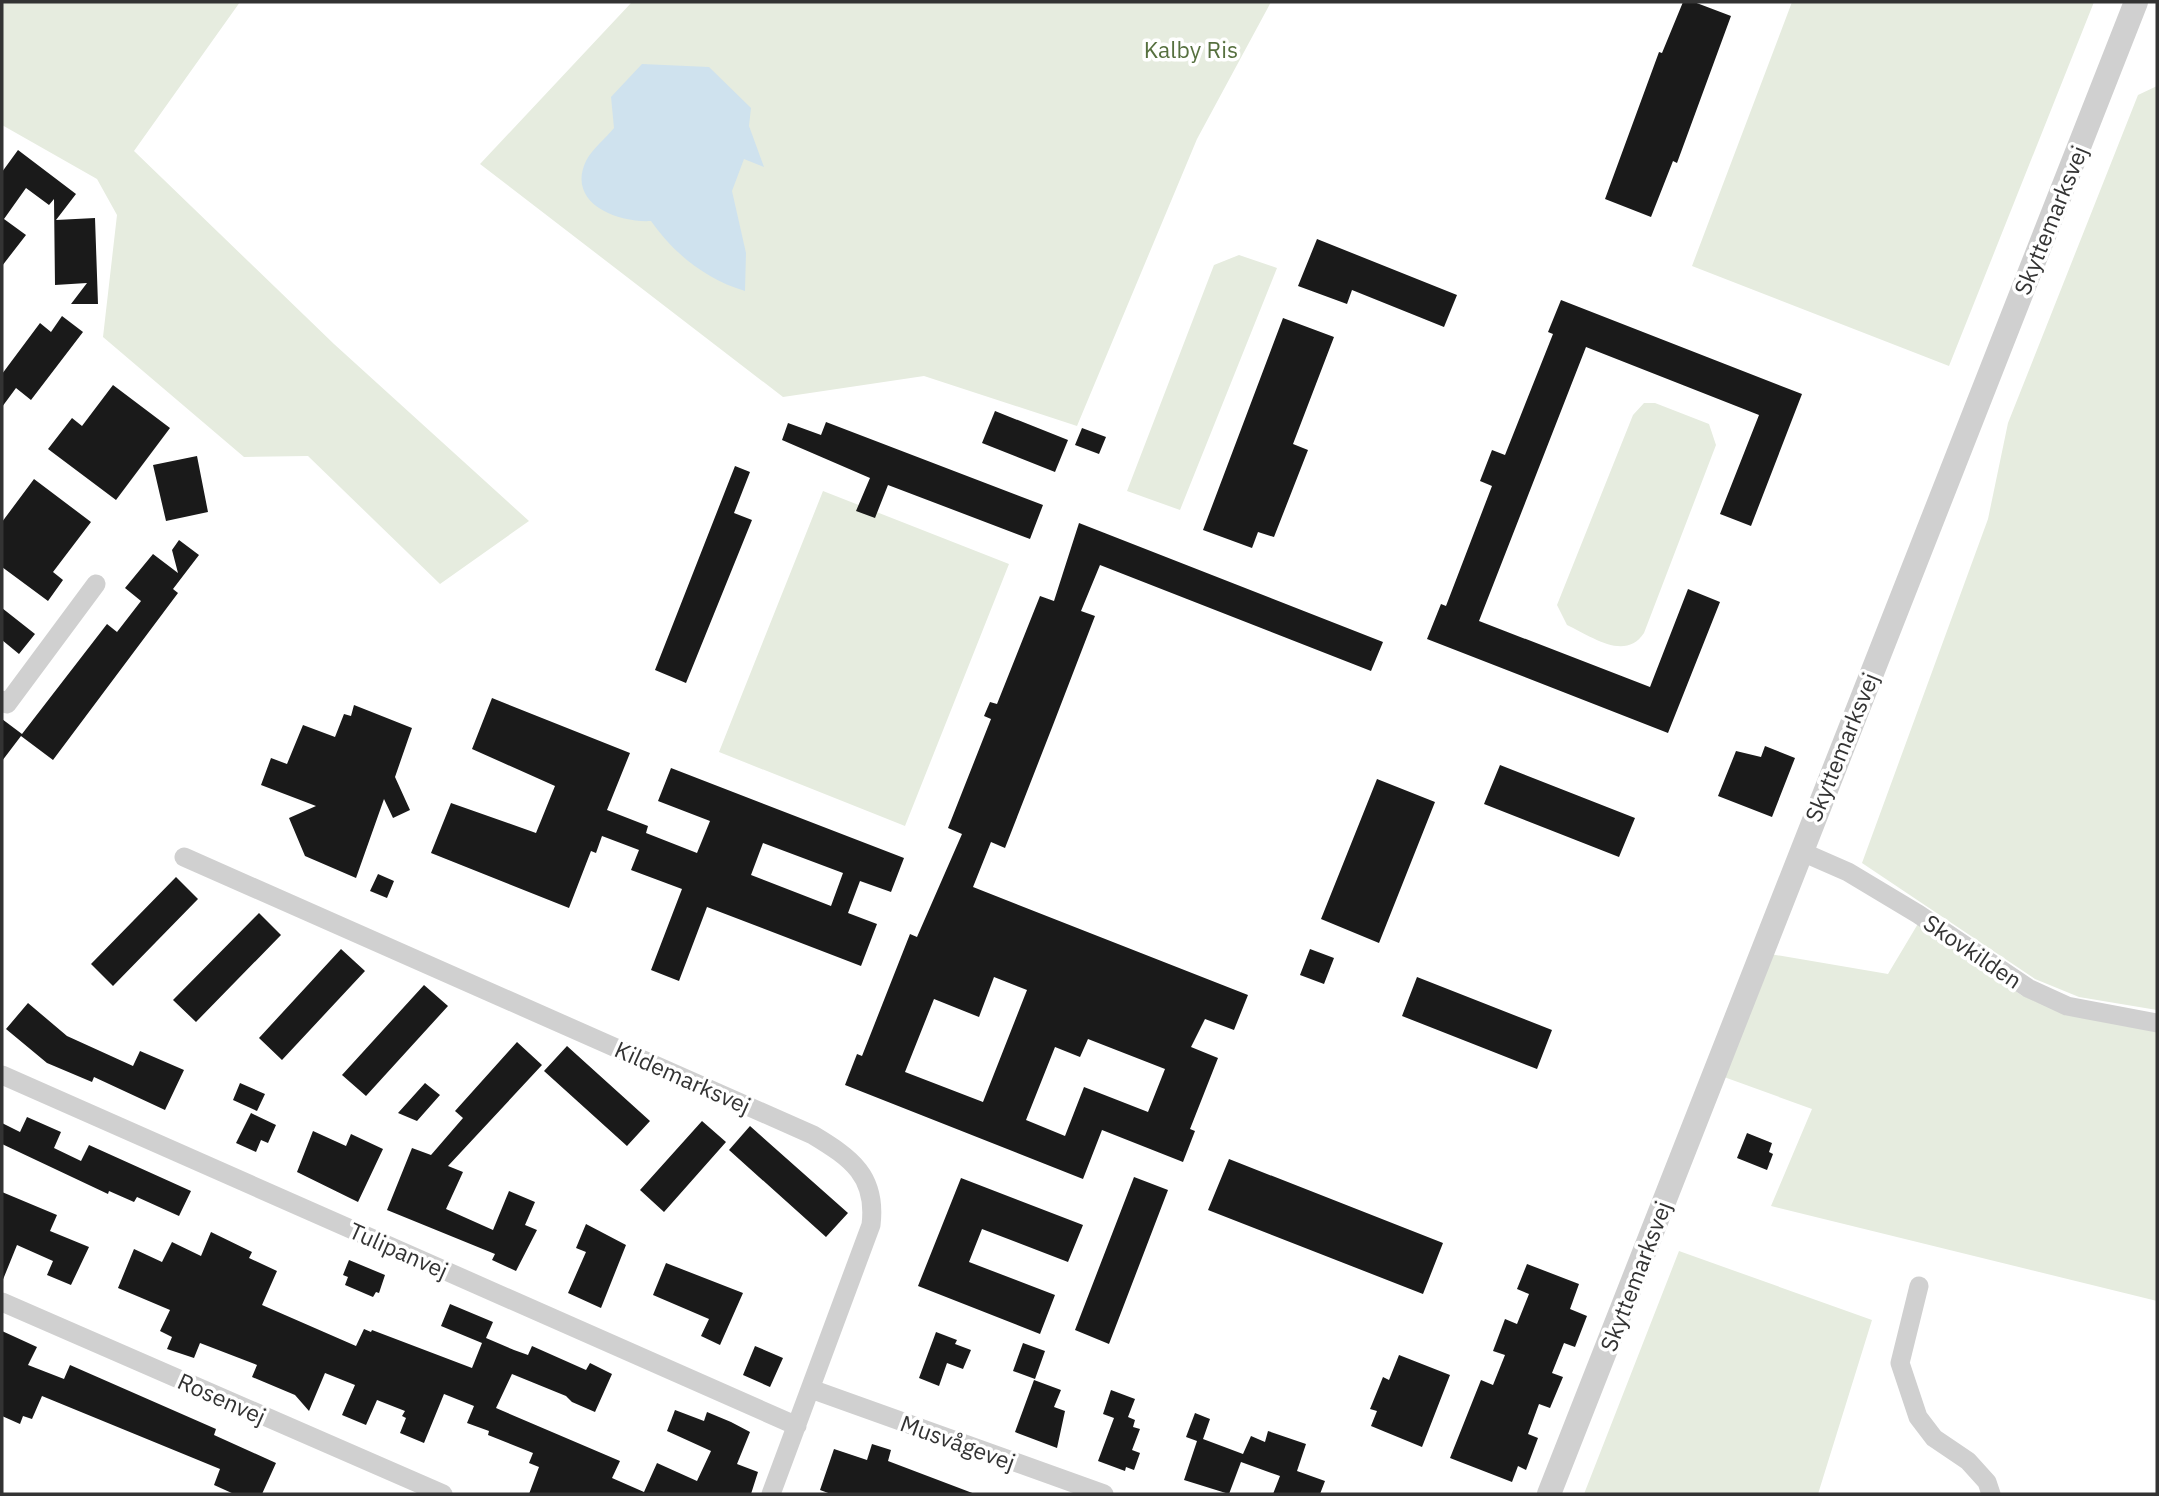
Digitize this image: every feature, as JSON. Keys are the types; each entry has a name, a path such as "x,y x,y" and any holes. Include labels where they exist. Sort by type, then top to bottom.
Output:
{"street":[{"name":"Skyttemarksvej","path":"1549,1494 2136,2"},
{"path":"2,700 7,704 96,584"},
{"name":"Skovkilden","path":"1800,852 1848,872 1919,914 2028,988 2067,1006 2157,1023"},
{"name":"Kildemarksvej","path":"184,857 813,1135 853,1161 867,1182 874,1202 871,1225 771,1494"},
{"name":"Tulipanvej","path":"2,1074 797,1426"},
{"path":"1919,1286 1900,1363 1918,1418 1934,1438 1968,1461 1987,1482 1991,1494"},
{"name":"Rosenvej","path":"2,1302 443,1494"},
{"name":"Musvågevej","path":"811,1389 1104,1494"}],"green space":[{"path":"2,2 240,2 134,151 334,344 529,521 440,584 308,456 244,457 103,337 117,215 97,179 2,125"},
{"name":"Kalby Ris","path":"632,2 1271,2 1197,139 1077,426 924,376 783,397 480,164"},
{"path":"1792,2 2094,2 1949,366 1692,266"},
{"path":"2157,86 2157,1010 2079,997 2035,979 1862,863 1988,519 2008,423 2138,95"},
{"path":"1239,255 1277,268 1180,510 1127,491 1214,265"},
{"path":"1644,403 1655,403 1709,424 1716,445 1644,633 1627,646 1618,646 1597,640 1567,625 1557,605 1633,415"},
{"path":"823,491 1009,564 905,826 719,752"},
{"path":"1919,922 2021,995 2066,1014 2157,1032 2157,1301 1771,1206 1812,1109 1724,1077 1770,954 1888,974"},
{"path":"1679,1251 1872,1320 1818,1494 1584,1494"}],"water":[{"path":"642,64 709,67 751,108 749,126 764,167 744,159 732,191 746,253 745,291 717,280 692,264 670,244 651,221 624,218 598,208 583,188 582,176 586,161 614,128 611,97"}],"building":[{"path":"1683,2 1694,2 1731,16 1677,163 1673,161 1651,217 1605,199 1659,52 1662,53"},
{"path":"18,150 76,194 56,220 95,218 98,304 71,304 87,283 55,285 54,199 49,205 26,188 4,219 26,235 2,266 2,172"},
{"path":"1317,239 1457,295 1444,327 1352,290 1347,304 1298,286"},
{"path":"1561,300 1802,394 1751,526 1720,514 1759,415 1586,347 1479,621 1650,687 1688,589 1720,602 1668,733 1427,639 1441,604 1446,606 1492,486 1480,481 1492,450 1505,455 1553,334 1548,332"},
{"path":"62,316 83,332 31,400 16,388 2,407 2,374 40,323 51,332"},
{"path":"1283,318 1334,337 1293,444 1308,450 1274,537 1258,532 1252,548 1203,530"},
{"path":"113,385 170,428 116,500 48,449 72,418 82,426"},
{"path":"995,411 1068,440 1055,472 982,443"},
{"path":"826,422 1043,505 1030,539 888,485 875,518 856,511 870,478 782,440 788,423 821,435"},
{"path":"1082,428 1106,437 1099,454 1075,445"},
{"path":"197,456 208,512 166,521 153,465"},
{"path":"735,466 750,472 734,513 752,520 686,683 655,670"},
{"path":"34,479 91,522 53,572 63,580 48,601 2,567 2,522"},
{"path":"1079,523 1383,642 1371,671 1100,565 1081,611 1095,616 1005,848 991,842 973,887 1248,995 1234,1030 1205,1019 1191,1047 1218,1058 1190,1129 1195,1131 1183,1162 1102,1130 1083,1179 845,1085 857,1054 862,1056 910,934 917,937 962,834 948,828 991,719 984,716 990,702 997,704 1040,596 1054,601","holes":["994,977 1027,990 983,1102 905,1072 934,999 979,1017","1088,1039 1165,1069 1148,1112 1084,1087 1065,1136 1026,1120 1055,1047 1080,1057"]},
{"path":"179,540 199,555 173,589 178,593 53,760 21,736 2,761 2,719 22,734 107,624 117,632 141,601 125,588 153,554 178,573 172,550"},
{"path":"2,608 35,634 19,654 2,640"},
{"path":"492,698 630,753 607,810 648,826 646,833 697,853 710,821 658,801 671,768 904,858 891,892 860,881 848,913 877,924 861,966 707,907 679,981 651,970 682,889 631,870 639,850 602,836 596,853 591,851 569,908 431,853 451,803 536,833 555,786 472,749","holes":["763,843 843,873 831,906 751,875"]},
{"path":"354,705 412,728 395,777 410,810 393,818 384,799 356,878 305,856 289,818 316,806 261,785 271,758 287,764 303,725 335,737 344,714 351,716"},
{"path":"1765,746 1795,758 1772,817 1718,796 1736,751 1761,757"},
{"path":"1500,765 1635,818 1619,857 1484,804"},
{"path":"1377,779 1435,802 1379,943 1321,919"},
{"path":"378,874 394,881 387,898 370,891"},
{"path":"176,877 198,899 113,986 91,964"},
{"path":"259,913 281,935 196,1022 173,1000"},
{"path":"341,949 365,971 282,1060 259,1038"},
{"path":"1310,949 1334,958 1324,984 1300,975"},
{"path":"1417,977 1552,1030 1537,1069 1402,1016"},
{"path":"424,985 448,1006 366,1096 342,1075"},
{"path":"28,1003 67,1036 133,1066 140,1051 184,1070 165,1110 94,1077 92,1082 47,1063 6,1029"},
{"path":"517,1042 542,1065 448,1166 463,1172 446,1209 493,1230 509,1191 535,1202 525,1225 537,1230 516,1271 492,1260 495,1254 387,1210 412,1148 431,1155 463,1118 455,1111"},
{"path":"567,1046 650,1121 627,1146 544,1071"},
{"path":"240,1083 265,1094 257,1111 233,1100"},
{"path":"425,1083 440,1095 417,1121 398,1113"},
{"path":"251,1113 276,1125 268,1143 261,1140 256,1152 236,1143"},
{"path":"27,1117 61,1132 54,1148 81,1161 89,1145 191,1191 179,1216 137,1197 134,1202 109,1191 108,1194 2,1144 2,1123 20,1132"},
{"path":"702,1121 726,1142 664,1212 640,1190"},
{"path":"750,1126 848,1213 826,1237 729,1150"},
{"path":"313,1131 346,1146 351,1134 383,1149 358,1202 297,1172"},
{"path":"1747,1133 1772,1143 1769,1152 1773,1154 1767,1170 1737,1158"},
{"path":"1229,1159 1443,1243 1423,1294 1208,1210"},
{"path":"1134,1177 1168,1190 1109,1344 1075,1330"},
{"path":"961,1178 1083,1225 1068,1262 982,1229 969,1262 1055,1295 1040,1334 918,1286"},
{"path":"2,1192 57,1215 50,1231 89,1247 71,1285 47,1275 53,1261 17,1245 2,1282"},
{"path":"586,1224 626,1245 601,1308 568,1293 586,1252 576,1248"},
{"path":"211,1232 252,1252 249,1258 277,1271 262,1305 356,1346 364,1329 371,1332 372,1330 472,1368 482,1343 441,1326 450,1304 493,1322 486,1338 528,1355 532,1346 586,1370 590,1363 612,1374 595,1412 572,1402 566,1396 512,1374 496,1408 620,1461 612,1478 644,1492 657,1463 697,1481 711,1451 667,1431 675,1410 704,1421 707,1412 731,1422 750,1432 737,1464 758,1472 751,1494 529,1494 539,1467 529,1463 533,1453 488,1435 489,1431 467,1423 474,1406 444,1394 424,1443 400,1433 406,1418 402,1416 405,1411 377,1400 366,1425 342,1415 355,1385 325,1373 309,1411 295,1395 252,1377 257,1365 200,1343 194,1358 167,1349 172,1337 160,1331 170,1310 118,1288 134,1249 162,1262 172,1242 201,1256"},
{"path":"349,1260 385,1275 379,1293 376,1292 373,1297 345,1285 348,1277 343,1275"},
{"path":"666,1263 743,1293 720,1345 701,1336 709,1319 653,1295"},
{"path":"1527,1264 1579,1284 1570,1309 1587,1316 1575,1347 1564,1343 1552,1373 1563,1377 1550,1408 1539,1404 1528,1434 1538,1438 1526,1470 1518,1466 1512,1482 1450,1458 1481,1380 1493,1385 1505,1355 1493,1351 1505,1319 1517,1324 1529,1294 1517,1289"},
{"path":"2,1331 37,1347 28,1365 64,1379 70,1365 216,1429 214,1435 276,1463 262,1494 234,1494 214,1485 220,1469 42,1396 32,1419 23,1416 20,1424 2,1416"},
{"path":"936,1332 957,1340 955,1344 971,1350 963,1369 947,1363 939,1386 919,1378"},
{"path":"1023,1343 1045,1351 1035,1379 1013,1371"},
{"path":"755,1346 783,1358 770,1387 743,1375"},
{"path":"1399,1355 1450,1375 1422,1447 1371,1426 1377,1411 1370,1409 1383,1377 1389,1380"},
{"path":"1034,1380 1061,1390 1054,1407 1065,1411 1057,1448 1015,1432"},
{"path":"1111,1390 1135,1399 1128,1417 1135,1420 1133,1427 1140,1429 1132,1450 1140,1453 1134,1470 1126,1467 1125,1471 1098,1461 1114,1418 1103,1414"},
{"path":"1195,1413 1210,1419 1203,1439 1243,1454 1251,1436 1265,1442 1268,1431 1306,1444 1297,1471 1325,1481 1320,1494 1273,1494 1280,1476 1241,1462 1229,1494 1184,1480 1197,1441 1186,1437"},
{"path":"872,1444 891,1450 888,1461 975,1494 831,1494 820,1490 834,1449 867,1460"}]}
